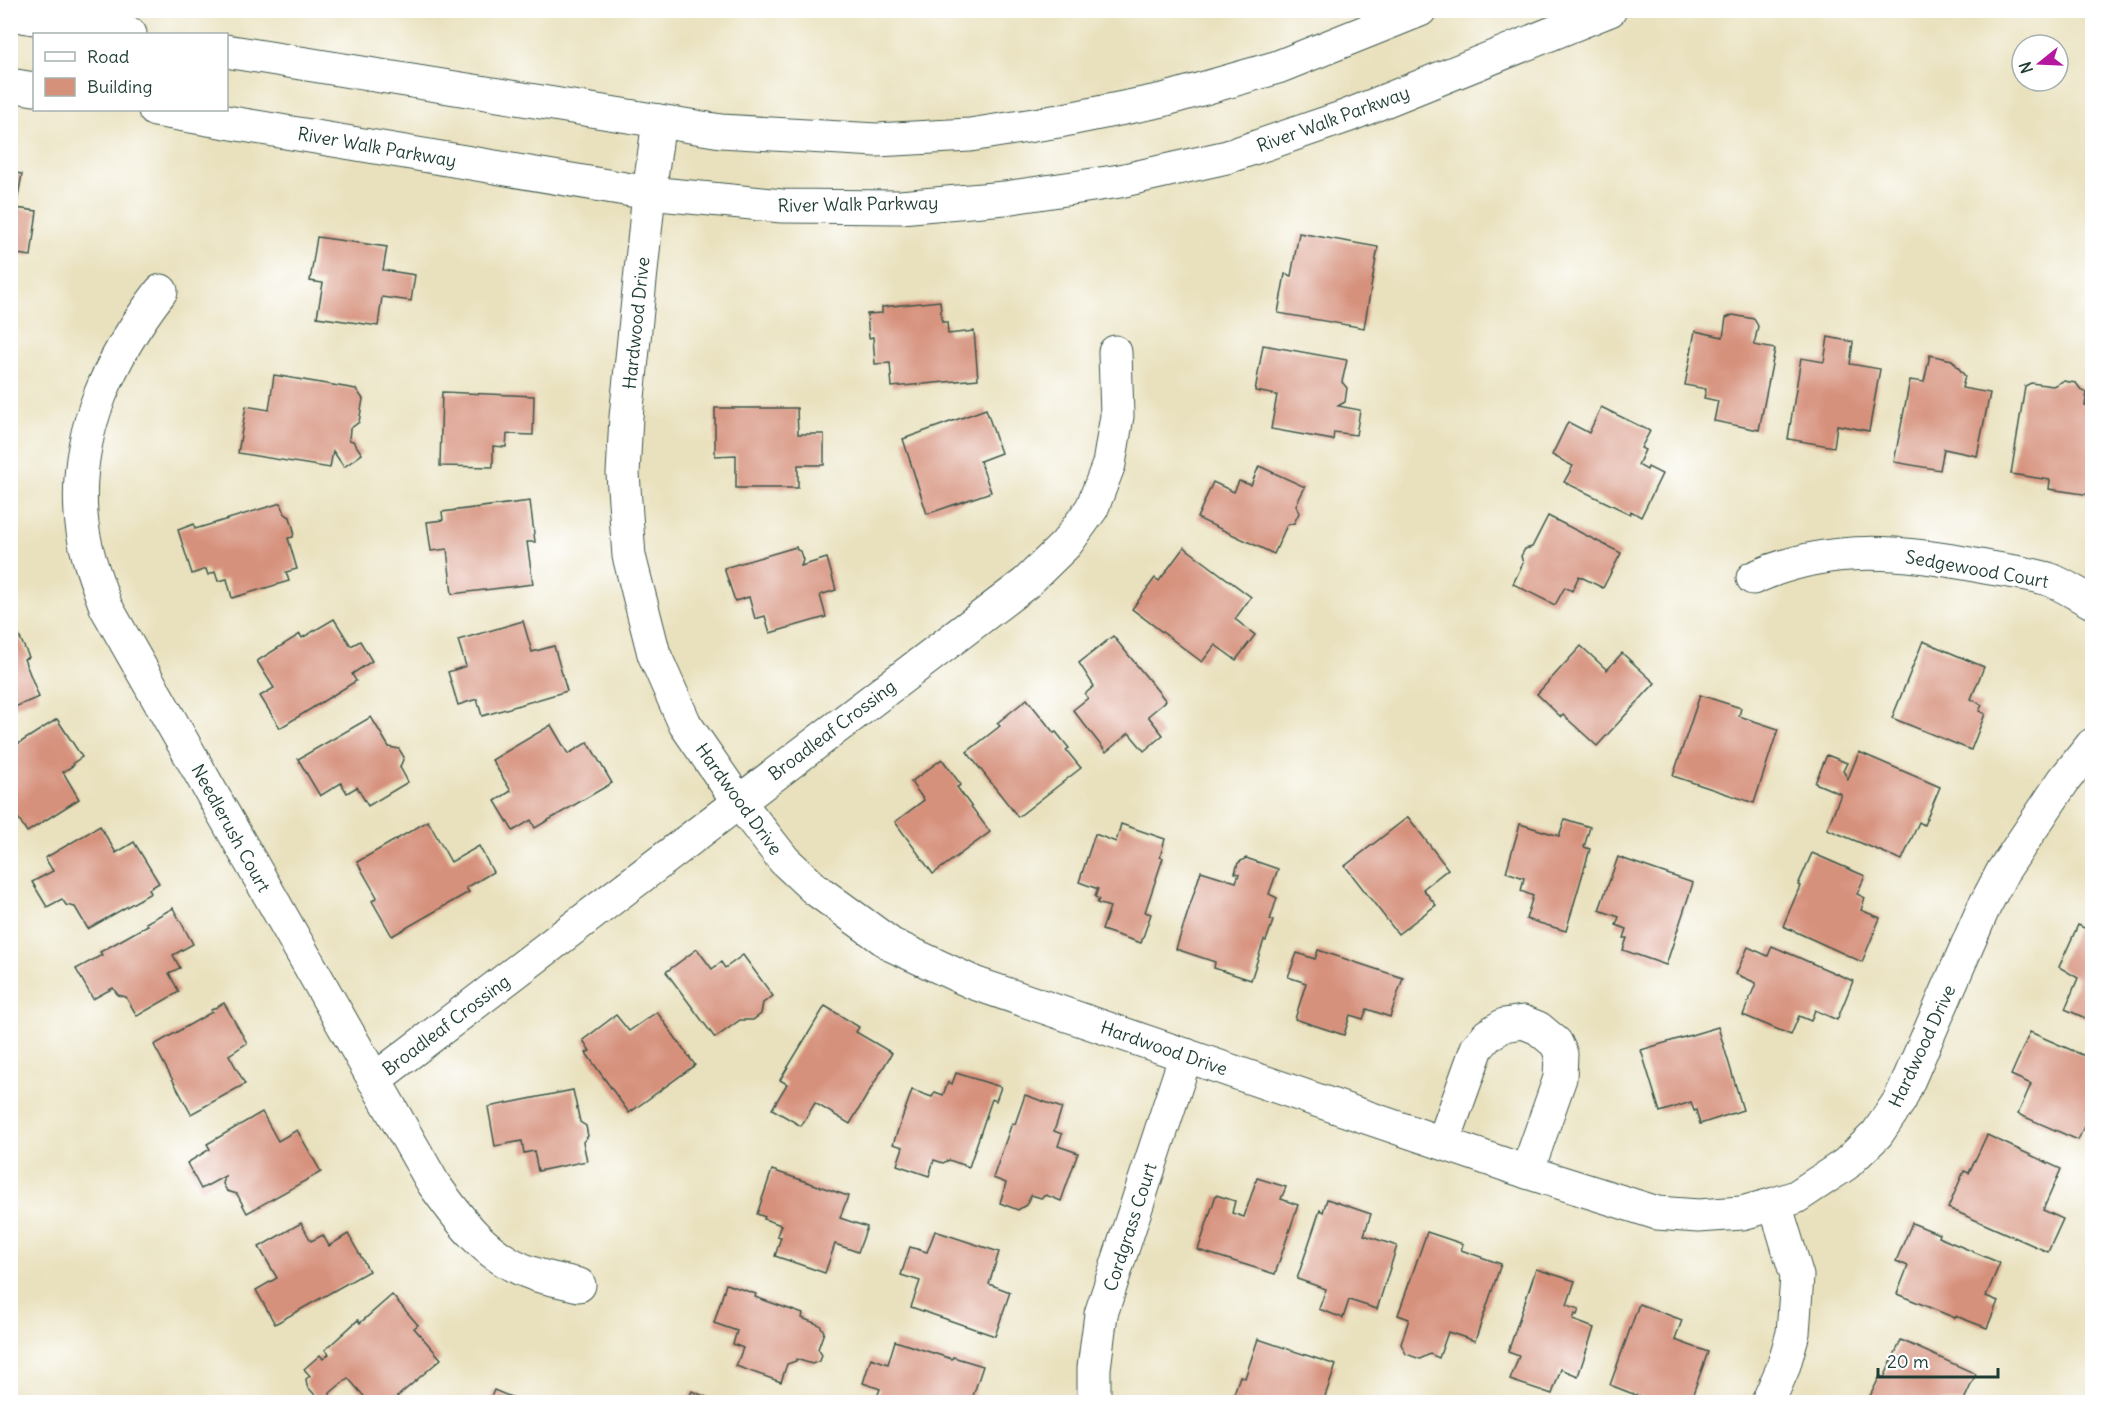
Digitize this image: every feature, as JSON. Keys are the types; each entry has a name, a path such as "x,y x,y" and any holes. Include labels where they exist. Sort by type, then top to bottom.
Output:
{"street":[{"path":"228,51 721,131 876,140 970,135 1059,121 1163,100 1278,66 1420,10"},
{"name":"River Walk Parkway","path":"161,111 649,194 782,206 900,207 1005,198 1120,181 1227,157 1347,116 1610,10"},
{"path":"10,14 124,33"},
{"path":"10,85 33,89"},
{"name":"Hardwood Drive","path":"658,121 626,417 623,474 629,556 654,654 684,724 738,801 784,860 815,889 892,945 974,983 1527,1172 1658,1213 1698,1216 1742,1213 1796,1197 1846,1164 1877,1134 1900,1100 1983,909 2003,871 2064,780 2092,745"},
{"name":"Needlerush Court","path":"161,291 135,325 111,369 87,429 81,471 81,514 94,574 106,607 432,1183 462,1224 493,1254 533,1274 579,1285"},
{"name":"Broadleaf Crossing","path":"374,1080 1026,583 1066,544 1092,507 1109,464 1116,416 1115,351"},
{"name":"Sedgewood Court","path":"1753,578 1813,558 1858,552 1928,556 2049,580 2092,602"},
{"path":"1443,1143 1477,1048 1488,1035 1504,1025 1523,1022 1538,1028 1556,1043 1561,1054 1560,1078 1527,1172"},
{"name":"Cordgrass Court","path":"1094,1402 1094,1368 1101,1314 1186,1055"},
{"path":"1768,1402 1783,1368 1793,1333 1797,1276 1775,1204"}],"building":[{"path":"10,172 22,174 16,208 37,211 31,256 10,253"},
{"path":"1299,233 1378,247 1364,328 1278,313 1285,274 1291,276"},
{"path":"317,237 387,247 383,270 415,275 411,301 382,297 378,326 317,317 323,283 310,281"},
{"path":"940,301 942,322 947,322 948,334 974,331 978,379 892,387 890,363 875,364 873,337 869,338 867,314 882,313 882,307"},
{"path":"1733,315 1754,319 1758,326 1754,345 1775,349 1759,430 1714,421 1718,401 1704,398 1706,389 1685,385 1695,331 1723,337 1726,318"},
{"path":"1828,337 1853,342 1850,364 1880,369 1869,431 1837,425 1834,447 1788,439 1801,358 1824,362"},
{"path":"1263,345 1347,360 1342,382 1347,388 1345,402 1338,406 1360,410 1356,435 1334,432 1333,440 1271,429 1277,395 1255,391"},
{"path":"1930,355 1952,360 1965,376 1962,388 1990,393 1977,456 1944,449 1940,470 1894,462 1910,380 1924,382"},
{"path":"274,375 356,389 363,399 359,422 350,429 349,440 353,441 362,454 344,467 333,451 330,468 238,453 246,406 269,410"},
{"path":"2063,381 2076,383 2082,391 2087,392 2085,405 2092,406 2090,495 2049,489 2050,480 2011,474 2025,386 2031,383 2053,386"},
{"path":"442,392 534,396 533,435 507,434 506,447 493,446 493,467 440,466"},
{"path":"1601,407 1650,431 1641,448 1645,450 1638,465 1662,474 1641,517 1631,511 1630,514 1564,482 1573,466 1552,455 1568,422 1589,433"},
{"path":"715,408 797,408 798,434 824,434 824,465 798,465 798,488 736,488 736,455 715,456"},
{"path":"986,409 1001,453 980,461 991,492 927,514 903,439"},
{"path":"1259,466 1305,487 1296,505 1299,513 1294,523 1287,525 1274,554 1197,518 1213,482 1234,492 1239,481 1251,485"},
{"path":"530,501 535,542 527,542 533,584 452,594 447,549 431,551 427,522 443,520 442,512"},
{"path":"281,503 285,514 290,517 294,531 293,537 288,538 297,569 286,572 289,581 232,598 227,579 218,581 215,572 208,575 206,569 192,574 178,530 194,524 195,529"},
{"path":"1548,516 1621,553 1603,588 1579,576 1572,591 1565,587 1555,605 1513,584 1523,563 1521,556 1525,549 1532,547"},
{"path":"796,547 803,560 801,566 827,558 836,590 820,595 826,617 770,633 765,616 755,619 749,597 735,601 724,568"},
{"path":"1184,547 1251,597 1235,619 1255,635 1236,660 1215,645 1202,662 1132,609 1155,578 1159,581"},
{"path":"334,619 351,646 360,641 372,661 352,674 356,681 280,728 260,696 274,688 257,661 300,634 302,638"},
{"path":"10,621 29,657 24,659 39,697 10,709"},
{"path":"523,621 532,652 554,646 567,691 482,716 477,699 458,705 448,672 466,666 458,640"},
{"path":"1113,636 1166,701 1148,716 1163,735 1144,751 1129,733 1106,752 1073,710 1088,698 1085,694 1094,686 1079,663"},
{"path":"1923,641 1984,667 1971,699 1982,705 1979,711 1985,714 1971,750 1892,718"},
{"path":"1581,646 1607,670 1622,653 1655,683 1597,746 1537,694"},
{"path":"1700,695 1741,708 1739,716 1778,729 1754,803 1673,776"},
{"path":"1027,699 1069,748 1066,750 1081,768 1018,817 967,752 1000,726 997,723"},
{"path":"371,717 389,747 399,749 404,757 400,767 408,782 368,806 357,787 347,793 341,783 320,796 298,759"},
{"path":"57,719 82,757 63,772 79,799 27,832 10,805 10,749"},
{"path":"551,725 568,754 588,742 612,783 535,828 531,820 513,831 495,801 511,791 492,760"},
{"path":"1859,752 1940,787 1924,825 1919,822 1902,860 1827,829 1841,794 1815,783 1827,755 1847,763 1843,771 1848,779"},
{"path":"942,759 961,785 957,787 990,832 933,874 895,822 924,800 911,782"},
{"path":"1408,817 1448,869 1423,889 1436,905 1398,934 1345,866"},
{"path":"1565,819 1590,827 1584,847 1590,849 1566,931 1526,919 1533,896 1521,891 1524,878 1506,872 1520,824 1559,836"},
{"path":"428,821 451,862 479,846 493,872 466,888 469,892 392,936 372,901 377,897 357,862"},
{"path":"1121,824 1165,839 1160,857 1163,858 1145,912 1151,914 1141,943 1102,930 1110,907 1097,903 1099,899 1095,897 1098,889 1079,882 1095,834 1116,842"},
{"path":"100,826 116,853 134,842 159,883 149,889 151,893 88,929 75,907 66,905 62,899 47,907 32,882 53,871 45,858"},
{"path":"1812,853 1865,876 1857,894 1865,898 1861,910 1880,918 1862,962 1783,926"},
{"path":"1618,857 1693,883 1666,965 1623,950 1627,929 1616,925 1619,917 1599,910"},
{"path":"1246,858 1278,869 1269,894 1277,898 1270,920 1273,921 1251,980 1214,968 1215,962 1176,949 1201,871 1236,882 1239,874 1235,873 1238,863"},
{"path":"173,908 193,944 173,955 180,968 169,973 179,992 137,1016 126,997 118,995 113,988 93,999 76,969 102,955 100,952"},
{"path":"2078,925 2091,931 2092,934 2092,1021 2065,1009 2078,978 2059,967"},
{"path":"1772,946 1853,981 1837,1020 1815,1010 1811,1021 1799,1016 1791,1035 1743,1015 1756,983 1736,974 1748,947 1768,956"},
{"path":"697,949 712,969 721,962 725,968 743,955 773,996 763,1003 761,1014 753,1020 740,1020 715,1038 666,972"},
{"path":"1318,950 1403,978 1390,1017 1367,1009 1363,1019 1350,1015 1344,1035 1295,1019 1306,983 1288,977 1297,953 1315,959"},
{"path":"224,1003 247,1043 229,1055 245,1084 191,1114 154,1045"},
{"path":"825,1006 859,1027 856,1032 892,1053 850,1124 815,1103 801,1126 772,1109 787,1084 780,1080"},
{"path":"657,1012 695,1065 629,1113 586,1053 590,1051 583,1040 616,1015 629,1031"},
{"path":"1718,1027 1743,1110 1700,1124 1691,1102 1660,1112 1641,1050"},
{"path":"2030,1032 2092,1059 2090,1106 2092,1108 2078,1140 2018,1114 2031,1084 2011,1075"},
{"path":"956,1073 1001,1087 996,1101 992,1099 969,1167 949,1160 943,1163 934,1160 929,1176 897,1165 903,1147 893,1144 912,1090 932,1097 935,1092 943,1095 948,1082 952,1084"},
{"path":"573,1090 580,1122 586,1126 588,1136 583,1142 587,1161 538,1171 534,1151 524,1153 522,1141 495,1146 488,1107"},
{"path":"1025,1095 1062,1108 1054,1131 1062,1134 1058,1146 1078,1153 1061,1201 1046,1195 1041,1198 1031,1195 1026,1205 1018,1210 1000,1203 1006,1183 993,1178 1012,1123 1015,1124"},
{"path":"262,1112 278,1141 297,1130 321,1172 247,1213 237,1194 227,1191 223,1184 225,1176 201,1189 187,1163 210,1149 207,1144"},
{"path":"1987,1135 2061,1169 2043,1210 2063,1219 2048,1252 1948,1208 1964,1171 1969,1173"},
{"path":"772,1170 848,1196 840,1218 867,1227 858,1252 835,1244 825,1273 775,1256 781,1237 777,1236 781,1225 757,1214"},
{"path":"1257,1178 1286,1187 1281,1199 1298,1205 1275,1274 1198,1250 1216,1195 1235,1201 1232,1213 1244,1217"},
{"path":"1327,1199 1371,1214 1364,1235 1397,1246 1377,1309 1349,1300 1343,1318 1319,1309 1326,1289 1297,1279 1320,1210 1323,1212"},
{"path":"301,1223 311,1241 323,1235 329,1246 348,1234 369,1271 275,1324 256,1290 277,1278 259,1247"},
{"path":"1912,1223 1939,1234 1938,1237 2000,1263 1986,1296 1998,1301 1987,1328 1956,1316 1955,1318 1897,1294 1908,1266 1896,1261"},
{"path":"935,1231 999,1252 989,1284 1010,1292 995,1336 911,1307 920,1281 901,1275 910,1247 927,1252"},
{"path":"1427,1232 1463,1244 1461,1250 1501,1264 1475,1341 1448,1332 1439,1358 1430,1354 1420,1359 1406,1354 1401,1344 1409,1319 1398,1315"},
{"path":"1536,1269 1575,1281 1567,1305 1579,1309 1573,1320 1594,1328 1578,1376 1561,1369 1552,1394 1510,1380 1519,1356 1508,1352"},
{"path":"726,1284 803,1314 802,1318 820,1325 824,1332 818,1349 822,1355 820,1361 812,1364 796,1359 787,1364 781,1382 736,1366 743,1348 733,1344 737,1331 714,1323"},
{"path":"392,1295 418,1325 414,1328 441,1359 391,1402 369,1402 348,1378 330,1393 330,1397 321,1402 307,1386 306,1379 310,1376 304,1369 320,1355 323,1359 329,1354 325,1350 358,1320 360,1323"},
{"path":"1639,1304 1682,1320 1675,1340 1708,1352 1690,1402 1654,1402 1610,1385"},
{"path":"1258,1339 1336,1365 1323,1402 1231,1402 1240,1376 1245,1378"},
{"path":"1901,1340 1976,1374 1963,1402 1867,1402 1880,1376 1884,1378"},
{"path":"895,1341 983,1366 971,1402 947,1399 946,1402 875,1402 880,1389 863,1383 871,1358 888,1364"},
{"path":"494,1390 523,1402 489,1402"},
{"path":"692,1391 718,1402 687,1402"}]}
